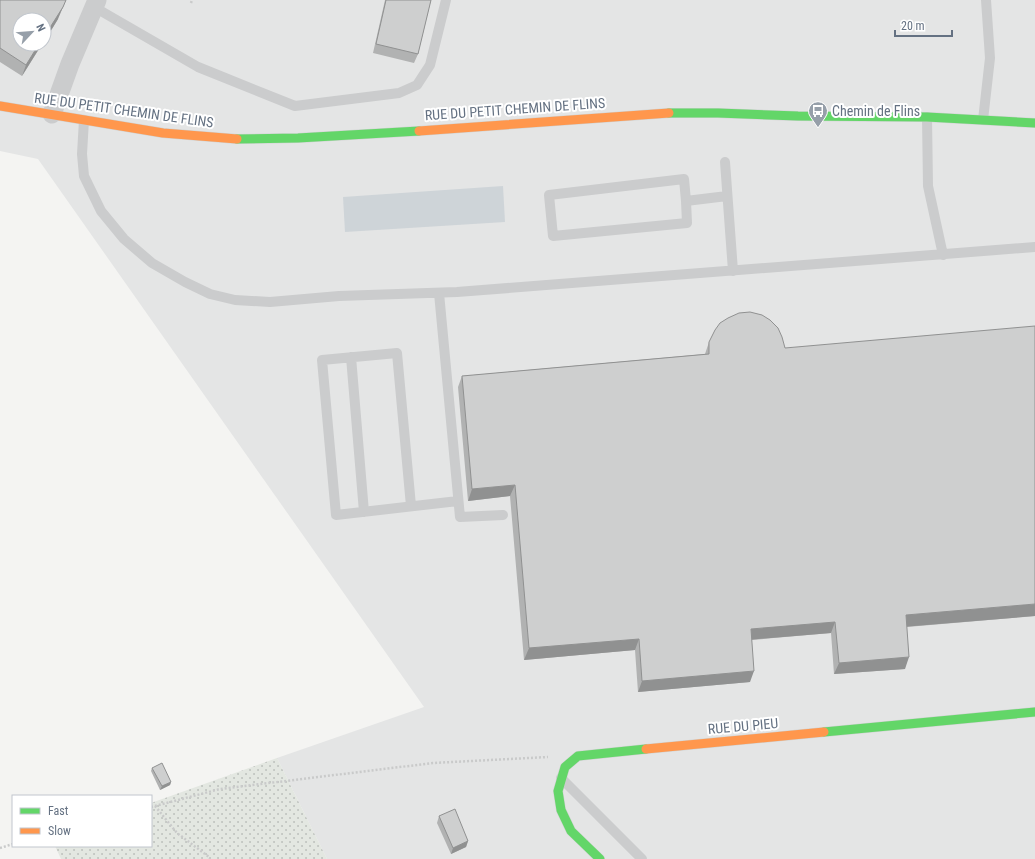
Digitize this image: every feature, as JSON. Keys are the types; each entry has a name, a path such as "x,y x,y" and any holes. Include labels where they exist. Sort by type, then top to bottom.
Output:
{"street":[{"path":"52,114 70,64 96,3"},
{"name":"RUE DU PETIT CHEMIN DE FLINS","path":"0,106 163,133 230,139 260,139 499,126 657,113 927,117 1035,123"},
{"name":"RUE DU PIEU","path":"578,756 1035,712"},
{"path":"578,756 565,767 561,778 558,791 561,810 571,831 600,859"}],"lane":[{"path":"96,3 198,67 295,106 399,93 417,85 430,65 446,0"},
{"path":"983,120 990,58 986,0"},
{"path":"927,117 928,186 943,255"},
{"path":"84,120 82,154 84,176 101,212 124,239 152,263 185,282 210,294 235,300 270,302 339,296 439,293 1035,248"},
{"path":"725,162 733,271"},
{"path":"684,179 686,201 687,223 553,236 549,195 684,179"},
{"path":"686,201 727,196"},
{"path":"439,293 460,517 503,515"},
{"path":"411,506 397,352 322,360 336,515 458,501"},
{"path":"351,357 364,512"},
{"path":"561,778 642,859"}],"path":[{"path":"152,807 220,789 433,763 578,756"},
{"path":"155,806 177,833 209,856 210,859"},
{"path":"0,848 12,844"}],"shaded area":[{"path":"0,0 1035,0 1035,859 327,859 277,758 424,707 38,159 0,151"},
{"path":"503,186 505,222 345,232 343,197"},
{"path":"277,758 327,859 61,859 55,847 152,847 152,803"}],"building":[{"path":"0,0 66,0 52,24 52,12 12,12 12,52 34,52 26,65 0,48"},
{"path":"386,0 431,0 418,54 376,44"},
{"path":"750,312 762,315 778,328 785,348 1035,326 1035,604 906,615 909,657 839,663 835,622 751,629 754,671 642,681 639,639 529,648 515,485 472,489 462,376 709,354 709,342 720,323 739,313"},
{"path":"162,763 171,782 162,786 152,768"},
{"path":"455,809 468,841 453,848 439,816"}],"traffic: fast":[{"path":"669,113 927,117 1035,123"},
{"path":"237,139 298,138 419,131"},
{"path":"824,732 1035,712"},
{"path":"600,859 571,831 561,810 558,791 565,767 578,756 646,749"}],"traffic: slow":[{"path":"0,106 163,133 237,139"},
{"path":"419,131 669,113"},
{"path":"646,749 824,732"}],"place":[{"name":"Chemin de Flins","path":"818,128"}]}
